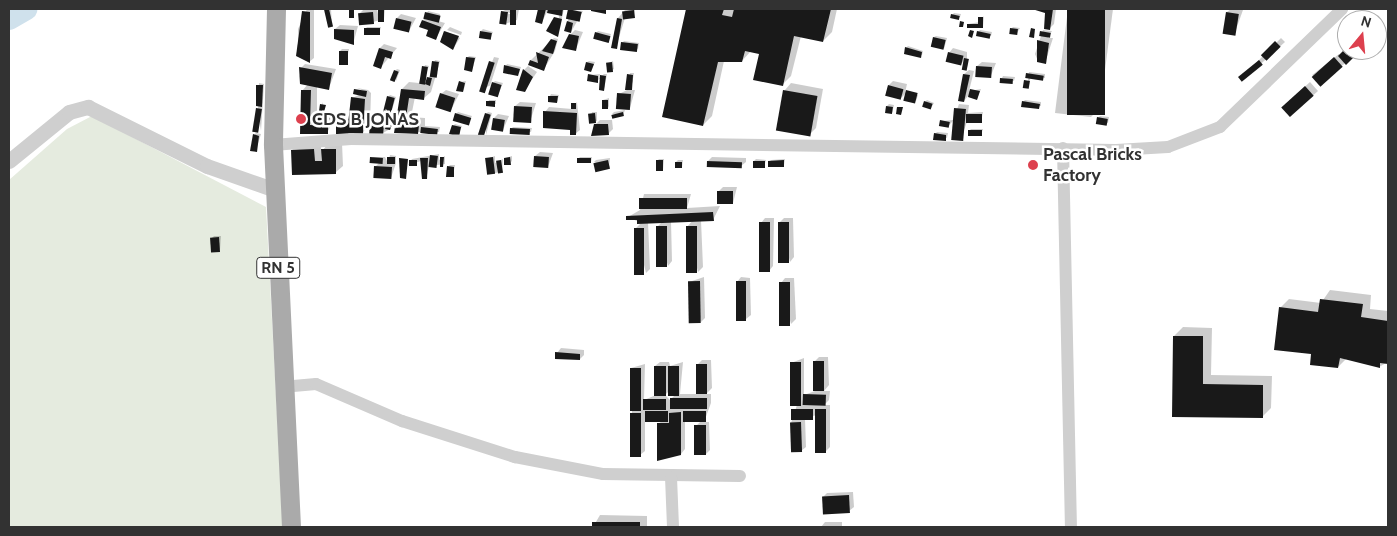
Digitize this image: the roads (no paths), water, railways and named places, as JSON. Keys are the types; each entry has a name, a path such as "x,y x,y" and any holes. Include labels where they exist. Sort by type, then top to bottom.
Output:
{"main road":[{"name":"RN 5","path":"276,9 273,145 282,387 291,527"}],"street":[{"path":"273,145 351,139 1063,148 1168,147 1200,138 1246,106 1342,9"},
{"path":"9,162 68,112 88,107 208,166 275,190"},
{"path":"1063,148 1071,527"},
{"path":"282,387 316,384 402,421 514,457 603,474 671,477 740,476"},
{"path":"671,477 673,527"}],"waterway":[{"path":"9,19 26,9"}],"place":[{"name":"CDS B JONAS","path":"301,119"},
{"name":"Pascal Bricks Factory","path":"1033,165"}]}
